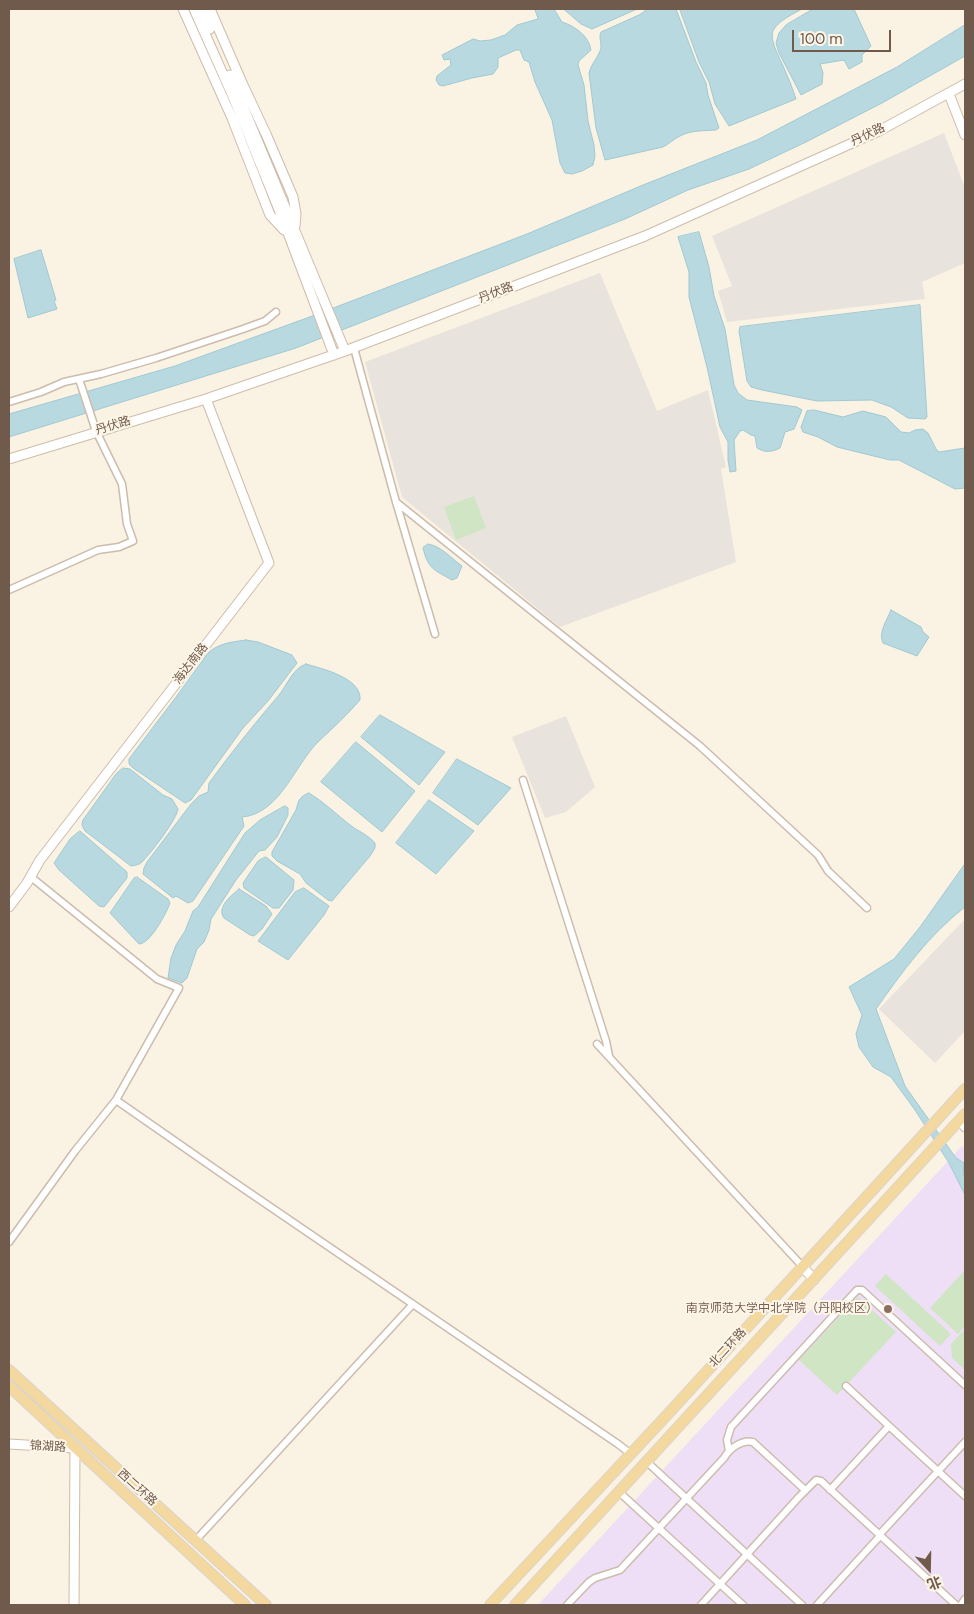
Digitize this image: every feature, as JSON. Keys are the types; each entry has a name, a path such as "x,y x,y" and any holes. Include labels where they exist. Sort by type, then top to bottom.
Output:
{"main road":[{"path":"182,9 232,118 270,215 292,232"},
{"path":"194,9 292,232 339,335 349,349"},
{"path":"200,9 292,232 316,309 334,355"},
{"path":"210,9 293,197 296,214 292,232"},
{"name":"丹伏路","path":"9,459 206,399 334,355 645,236 879,131 965,84"},
{"path":"949,94 965,135"},
{"name":"海达南路","path":"9,907 46,853 268,563 206,399"},
{"name":"北二环路","path":"490,1605 965,1090"},
{"name":"北二环路","path":"515,1605 940,1142 963,1121"},
{"path":"803,1267 814,1280"},
{"name":"西二环路","path":"9,1370 266,1605"},
{"name":"西二环路","path":"9,1386 245,1605"},
{"name":"锦湖路","path":"9,1444 75,1448 83,1439"},
{"path":"74,1605 75,1448"},
{"path":"631,1454 645,1464"},
{"path":"187,1552 196,1541"}],"street":[{"path":"9,402 41,392 64,382 80,382 265,322 276,312"},
{"path":"349,349 435,634"},
{"path":"9,590 98,550 119,547 133,540 127,524 122,484 96,431 80,382"},
{"path":"396,502 700,746 818,855 828,872 867,908"},
{"path":"523,780 606,1041 609,1056"},
{"path":"9,1242 75,1151 116,1100 179,988 157,979 31,877"},
{"path":"597,1044 803,1267"},
{"path":"116,1100 631,1454"},
{"path":"728,1451 727,1440 731,1427 857,1290 862,1290 965,1385"},
{"path":"196,1541 413,1304"},
{"path":"846,1386 965,1496"},
{"path":"830,1490 889,1426"},
{"path":"567,1605 594,1578 620,1570 687,1500 728,1451 741,1443 753,1442 805,1490"},
{"path":"817,1605 965,1442"},
{"path":"645,1464 802,1605"},
{"path":"701,1605 816,1480 821,1481 956,1605"},
{"path":"619,1492 743,1605"},
{"path":"961,1605 965,1599"}],"shaded area":[{"path":"944,133 965,188 965,263 922,282 925,299 727,322 718,291 732,286 712,236"},
{"path":"600,273 657,411 708,390 726,467 721,469 736,562 560,627 402,497 365,362"},
{"path":"566,716 595,787 566,812 545,818 512,737"},
{"path":"965,919 965,1031 935,1063 879,1009"},
{"name":"南京师范大学中北学院（丹阳校区）","path":"965,1146 965,1605 538,1605 961,1147"}],"green space":[{"path":"474,496 486,528 456,540 444,507"},
{"path":"965,1270 965,1326 958,1334 930,1308"},
{"path":"886,1274 951,1334 940,1346 875,1286"},
{"path":"858,1297 896,1332 837,1395 799,1360"},
{"path":"965,1329 965,1370 952,1358 951,1344"}],"water":[{"path":"535,9 554,9 562,22 576,29 590,45 591,50 579,61 578,65 584,85 588,121 595,156 593,165 572,174 565,173 560,163 552,120 535,82 529,62 524,60 520,50 498,58 498,67 493,74 443,86 439,85 436,80 437,76 451,65 450,59 444,60 442,55 473,39 480,41 491,40 505,35 517,25 538,19"},
{"path":"564,9 637,9 592,29 581,24"},
{"path":"648,9 676,9 706,83 719,128 684,134 663,147 605,160 596,128 589,73 601,49 601,32"},
{"path":"680,9 802,9 780,23 772,33 774,45 796,99 729,126 715,104 709,82 699,62"},
{"path":"813,9 854,9 871,46 862,55 862,62 849,69 844,60 820,64 823,73 822,84 801,95 779,53 776,43 779,33 786,25"},
{"path":"965,25 965,56 882,103 749,169 688,190 625,219 296,348 9,437 9,414 175,366 315,315 527,234 757,140 897,67"},
{"path":"699,232 709,267 714,296 725,329 734,385 738,393 747,400 797,407 802,410 794,429 785,432 780,448 769,451 760,450 757,448 755,436 743,430 740,431 734,440 736,471 730,472 728,442 720,427 689,297 689,272 678,237"},
{"path":"41,250 57,309 28,318 14,259"},
{"path":"920,305 927,417 925,419 908,418 891,407 872,400 817,401 751,387 747,381 739,331 740,327"},
{"path":"814,410 843,417 863,411 886,417 901,432 909,433 923,429 928,433 939,452 965,448 965,488 955,489 899,460 890,460 837,447 803,432 801,427 807,411"},
{"path":"428,544 442,550 462,566 457,578 452,580 436,571 430,565 423,548"},
{"path":"891,610 921,627 923,632 929,637 917,656 883,643 882,631"},
{"path":"246,640 258,642 292,655 297,663 268,701 243,728 191,800 185,803 133,768 129,764 129,759 208,653 221,645"},
{"path":"306,664 348,680 359,692 360,700 310,751 277,798 255,814 242,817 244,826 193,901 188,903 176,896 173,898 143,874 147,862 191,804 199,796 208,792 209,783 279,695 297,669"},
{"path":"380,715 445,752 419,785 361,737"},
{"path":"356,742 415,791 382,832 321,782"},
{"path":"457,759 511,788 478,825 433,793"},
{"path":"123,768 130,769 163,795 172,799 178,809 169,828 151,851 141,863 131,866 85,831 82,825 83,820 116,774"},
{"path":"309,793 375,843 375,848 370,856 332,901 306,883 300,874 277,861 272,856 272,852 296,810 299,800"},
{"path":"429,800 474,831 436,874 396,843"},
{"path":"285,806 288,808 288,815 277,837 265,850 259,851 236,880 211,919 209,930 204,942 197,949 187,978 182,983 168,978 171,958 193,911 198,907 245,833 260,820"},
{"path":"80,831 127,872 127,878 104,907 99,906 59,870 54,863 70,839"},
{"path":"266,857 294,880 293,890 279,908 273,908 244,888 243,883 258,861"},
{"path":"965,864 965,907 928,942 876,1009 905,1086 956,1158 964,1163 965,1195 949,1163 915,1110 891,1077 873,1067 859,1047 856,1034 862,1015 849,987 894,959 920,927"},
{"path":"137,877 168,899 170,903 153,934 143,943 139,944 110,913 134,878"},
{"path":"304,888 329,906 288,960 258,941 295,892"},
{"path":"239,889 266,906 272,914 262,929 254,936 224,918 222,914 223,906"}],"place":[{"name":"南京师范大学中北学院（丹阳校区）","path":"888,1309"}]}
